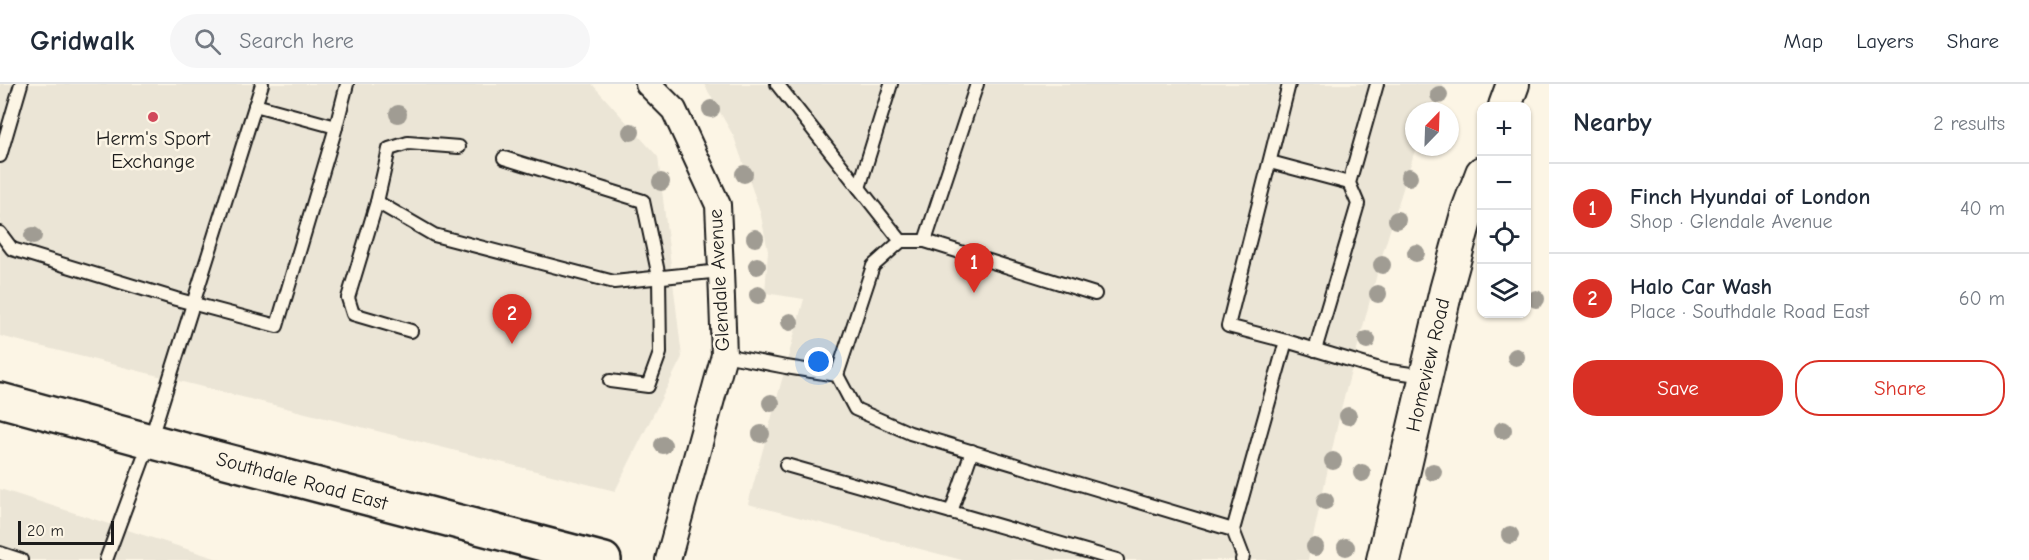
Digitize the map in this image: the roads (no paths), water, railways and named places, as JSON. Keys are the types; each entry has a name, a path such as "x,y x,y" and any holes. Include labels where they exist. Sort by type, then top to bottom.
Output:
{"main road":[{"name":"Southdale Road East","path":"0,400 604,560"}],"street":[{"name":"Glendale Avenue","path":"648,84 674,110 718,205 721,271 724,355 668,560"},
{"path":"1506,102 1513,84"},
{"name":"Homeview Road","path":"1383,560 1446,290 1468,210 1477,186"}],"lane":[{"path":"0,156 21,84"},
{"path":"106,560 150,441 262,84"},
{"path":"0,233 12,249 277,326 347,84"},
{"path":"777,84 901,242"},
{"path":"859,188 891,84"},
{"path":"925,241 976,84"},
{"path":"1289,84 1228,326 1383,370 1426,376"},
{"path":"1315,350 1358,204 1349,183 1377,84"},
{"path":"255,105 336,126"},
{"path":"411,331 353,314 348,298 377,202 389,149 408,143 459,147"},
{"path":"504,158 643,201 659,277 660,353 648,386 610,381"},
{"path":"1270,162 1349,183"},
{"path":"377,202 434,234 614,282 721,271"},
{"path":"1095,294 925,241 901,242 873,266 837,375 855,409 910,433 1233,530"},
{"path":"1242,560 1243,556 1233,530 1286,342"},
{"path":"724,355 837,375"},
{"path":"951,512 972,452"},
{"path":"786,465 1117,560"},
{"path":"0,553 21,560"}],"place":[{"name":"Herm's Sport Exchange","path":"153,117"},
{"name":"Finch Hyundai of London","path":"974,293"},
{"name":"Halo Car Wash","path":"512,344"}]}
